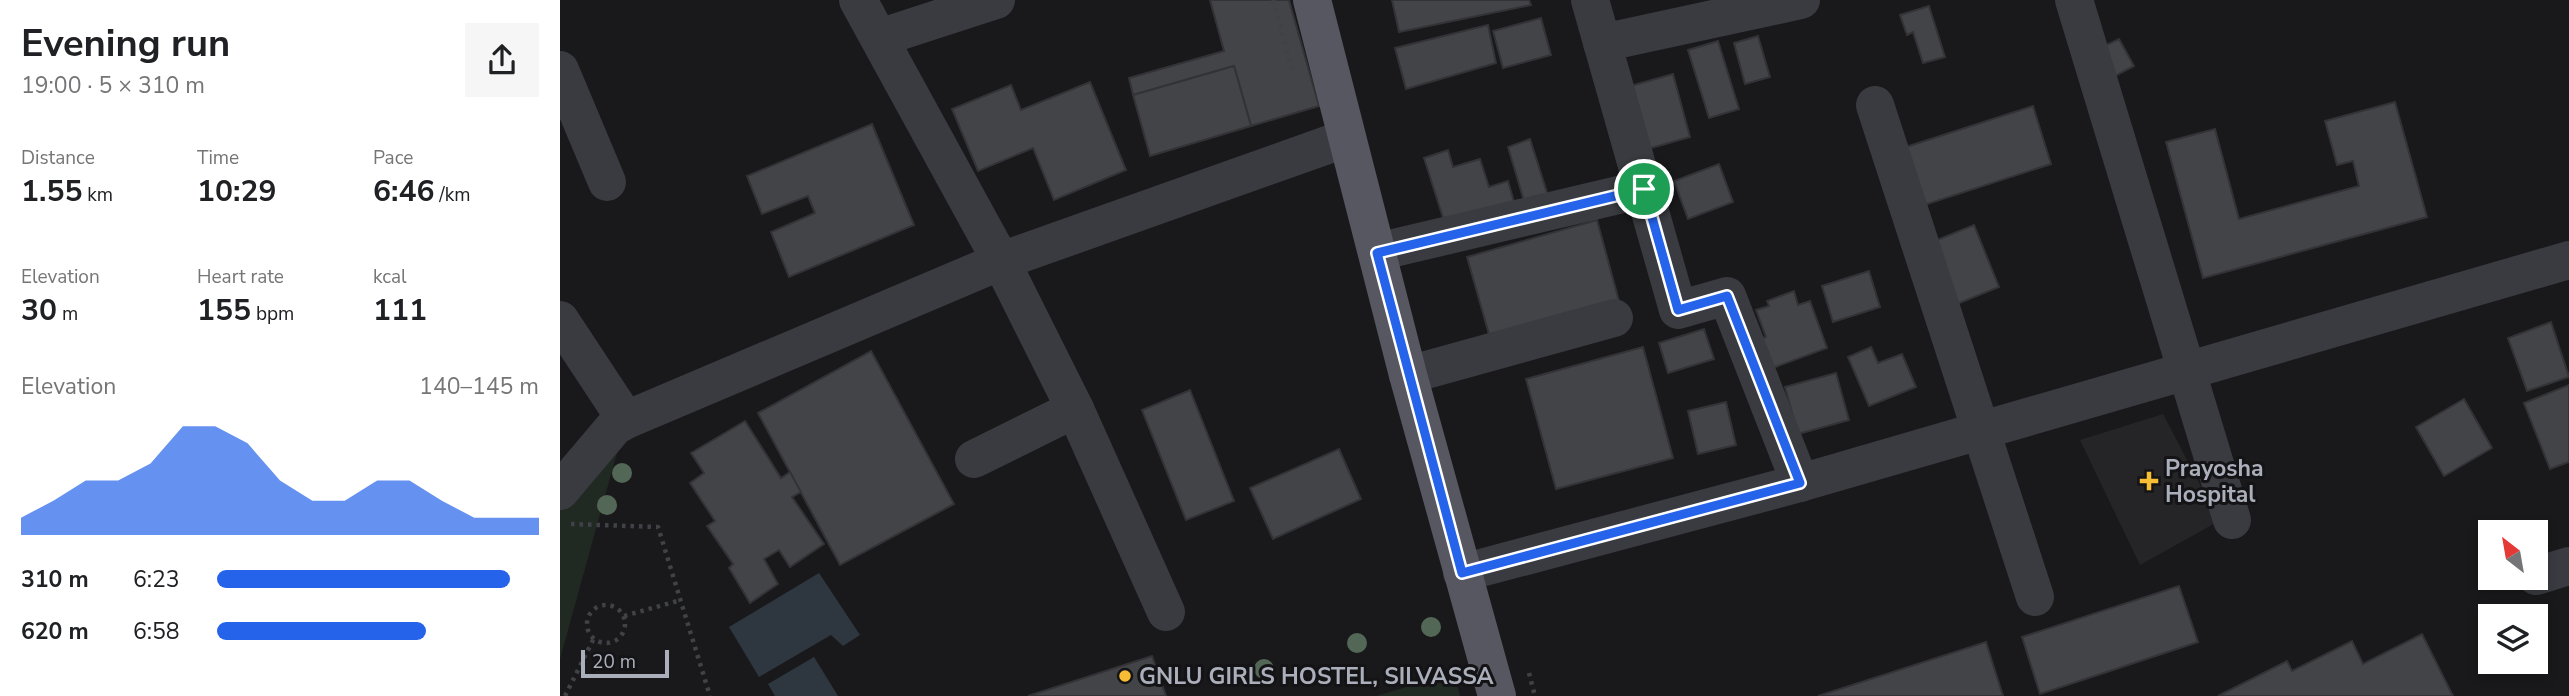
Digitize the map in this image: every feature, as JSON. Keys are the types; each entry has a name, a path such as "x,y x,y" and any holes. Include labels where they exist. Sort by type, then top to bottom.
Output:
{"main road":[{"path":"1312,0 1408,375 1497,696"}],"street":[{"path":"858,0 1002,261 1075,409 1166,612"},
{"path":"878,38 996,0"},
{"path":"1590,0 1678,310 1727,296 1800,483"},
{"path":"1602,43 1801,0"},
{"path":"2074,0 2232,520"},
{"path":"560,70 607,182"},
{"path":"1875,105 2035,597"},
{"path":"560,491 615,426 626,420 1002,261 1347,138"},
{"path":"1377,253 1644,189"},
{"path":"1462,573 1800,483 2569,260"},
{"path":"1408,375 1615,318"},
{"path":"560,320 626,420"},
{"path":"974,459 1075,409"},
{"path":"2548,572 2569,566"}],"path":[{"path":"560,524 658,527 710,696"},
{"path":"624,617 681,600"},
{"path":"610,606 624,617 624,628 618,638 607,642 594,638 588,627 594,610 610,606"},
{"path":"565,696 594,638"}],"shaded area":[{"name":"Prayosha Hospital","path":"2163,414 2219,521 2140,565 2080,440"},
{"path":"626,420 560,659 560,496"},
{"path":"819,573 860,635 843,646 831,635 759,677 729,627"},
{"path":"814,657 838,696 775,696 768,684"},
{"path":"1454,673 1460,696 1376,696"}],"building":[{"path":"1210,0 1289,0 1319,106 1251,126 1234,66 1133,95 1129,78 1224,51"},
{"path":"1392,0 1529,0 1531,5 1399,32"},
{"path":"1929,6 1945,57 1923,63 1913,32 1907,35 1900,15"},
{"path":"1541,18 1551,55 1503,68 1493,31"},
{"path":"1488,25 1496,63 1406,89 1395,48"},
{"path":"1758,36 1770,77 1745,84 1734,43"},
{"path":"2119,39 2134,66 2115,76 2100,48"},
{"path":"1718,41 1739,109 1709,118 1688,50"},
{"path":"1234,66 1251,126 1150,156 1133,95"},
{"path":"1673,74 1690,137 1644,150 1627,87"},
{"path":"1090,82 1126,170 1054,200 1033,148 978,171 952,109 1011,85 1021,110"},
{"path":"2395,102 2427,217 2203,278 2166,142 2215,129 2239,219 2359,186 2353,161 2337,165 2325,121"},
{"path":"2033,106 2051,164 1924,205 1906,147"},
{"path":"872,124 914,225 789,277 771,232 815,213 808,196 762,214 747,176"},
{"path":"1530,139 1550,202 1527,211 1508,147"},
{"path":"1448,150 1453,167 1480,159 1489,187 1508,181 1514,202 1445,224 1424,158"},
{"path":"1719,164 1733,202 1688,219 1674,181"},
{"path":"1597,220 1619,301 1490,338 1467,257"},
{"path":"1974,225 1999,287 1952,306 1927,244"},
{"path":"1869,271 1880,307 1833,322 1822,286"},
{"path":"1794,291 1798,305 1810,301 1827,348 1770,369 1760,339 1766,337 1756,310 1769,306 1767,301"},
{"path":"2551,322 2569,377 2527,391 2508,338"},
{"path":"1704,329 1714,359 1668,373 1659,343"},
{"path":"1643,347 1673,458 1556,489 1526,379"},
{"path":"1871,347 1878,363 1902,354 1916,387 1869,406 1848,357"},
{"path":"871,351 954,504 840,565 758,413"},
{"path":"1836,373 1849,420 1798,434 1785,387"},
{"path":"2569,385 2569,462 2550,469 2524,403"},
{"path":"1190,390 1234,501 1186,520 1142,410"},
{"path":"2464,399 2492,448 2444,476 2416,427"},
{"path":"1726,402 1736,445 1698,454 1688,411"},
{"path":"745,421 781,478 790,472 801,492 792,497 824,544 790,567 779,550 764,559 778,584 750,603 729,568 733,564 707,526 715,521 690,483 704,473 691,453"},
{"path":"1339,449 1361,499 1273,539 1250,488"},
{"path":"2179,586 2198,642 2040,694 2022,637"},
{"path":"2422,634 2453,696 2218,696 2287,661 2292,671 2352,641 2363,664"},
{"path":"1986,642 2003,696 1818,696"},
{"name":"GNLU GIRLS HOSTEL, SILVASSA","path":"1152,656 1166,696 1028,696"}],"place":[{"name":"Prayosha Hospital","path":"2149,481"},
{"name":"GNLU GIRLS HOSTEL, SILVASSA","path":"1125,676"}],"route":[{"path":"1644,189 1678,310 1727,296 1800,483 1462,573 1377,253 1644,189"}]}
